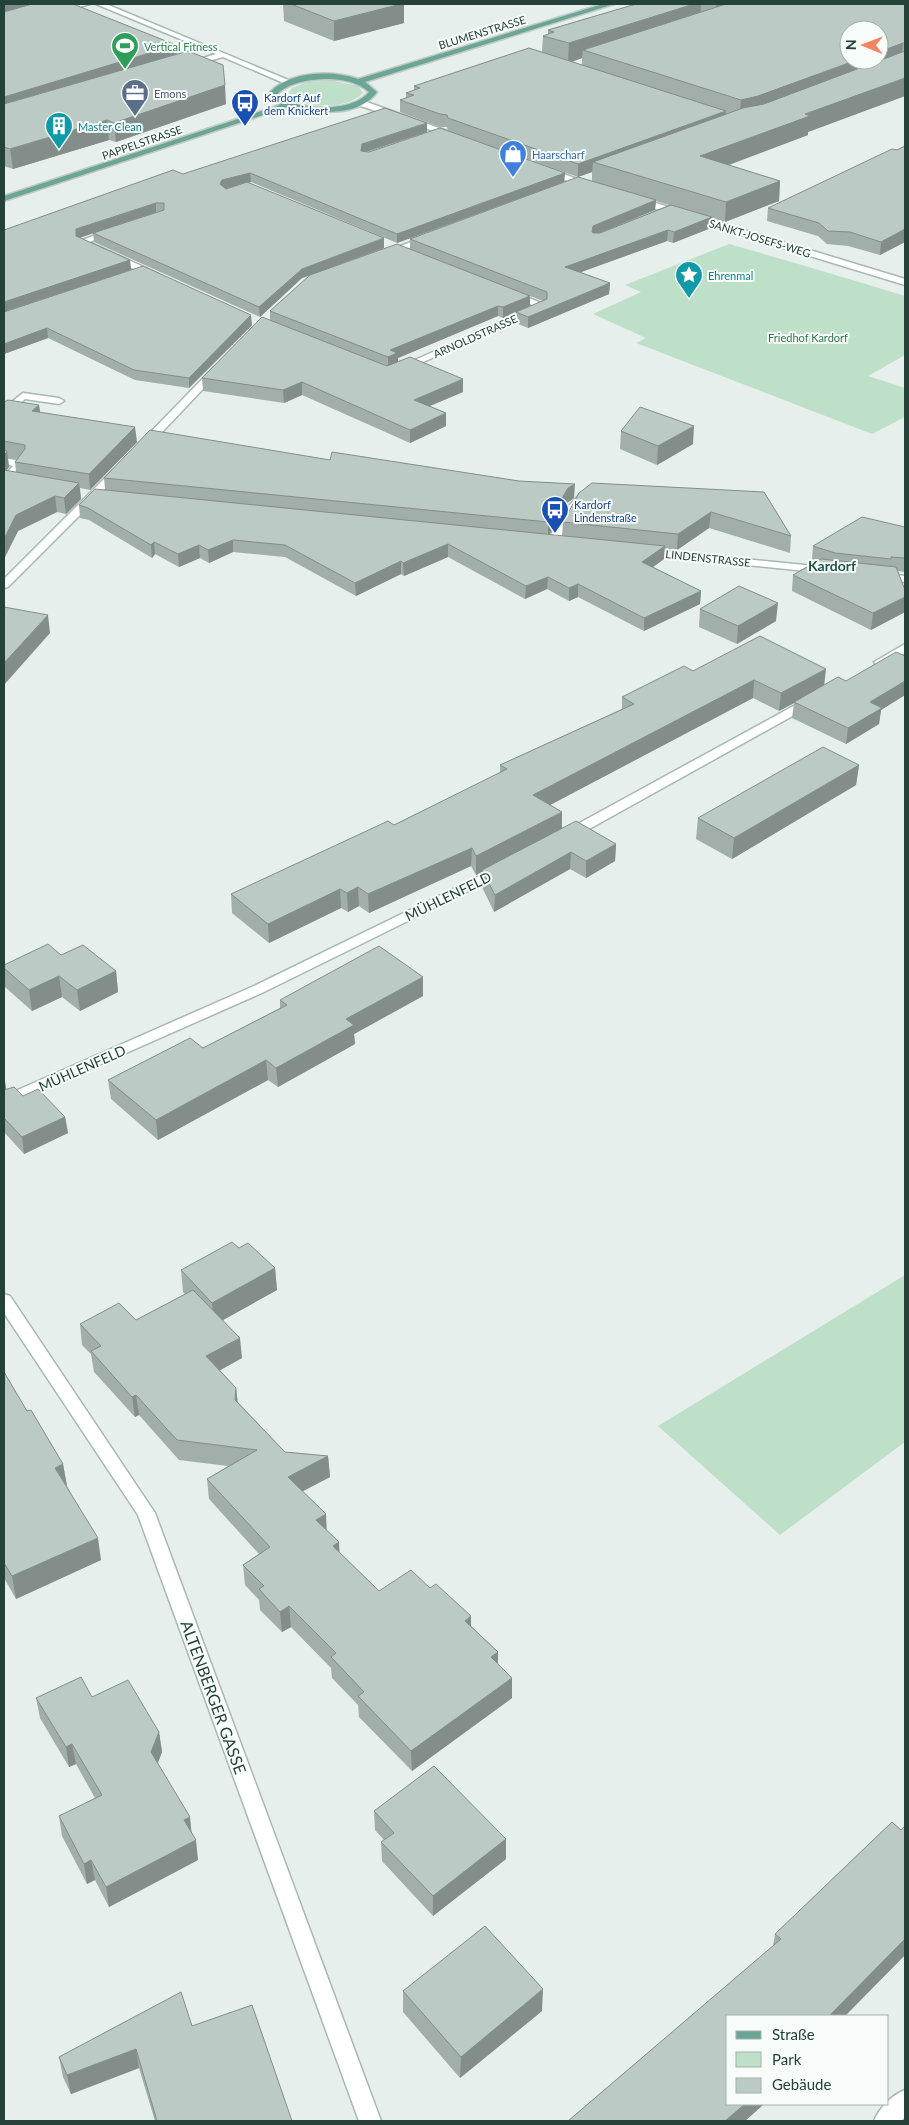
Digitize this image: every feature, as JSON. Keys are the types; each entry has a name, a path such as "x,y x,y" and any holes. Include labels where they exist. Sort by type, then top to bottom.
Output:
{"main road":[{"name":"BLUMENSTRASSE","path":"360,81 610,4"},
{"path":"324,76 360,81 369,86 373,92 370,98 345,108 324,110 287,105 276,99 274,92 279,86 289,82 324,76"},
{"name":"PAPPELSTRASSE","path":"4,199 287,105"}],"street":[{"path":"50,14 86,4"},
{"path":"100,4 289,82"},
{"path":"178,68 222,55"},
{"path":"361,103 461,138"},
{"path":"426,137 443,131"},
{"path":"534,166 585,181 598,188"},
{"path":"562,189 585,181"},
{"name":"SANKT-JOSEFS-WEG","path":"625,197 905,282"},
{"path":"654,217 670,210"},
{"path":"125,228 81,242 139,272 162,279"},
{"path":"370,259 393,247 434,236"},
{"path":"393,247 416,256"},
{"name":"ARNOLDSTRASSE","path":"388,374 543,306 507,292"},
{"path":"4,585 88,495 131,458 222,364"},
{"path":"4,413 23,396 59,401"},
{"path":"4,462 21,464 8,482"},
{"path":"570,544 548,542 573,506 592,490"},
{"path":"88,495 112,498"},
{"name":"LINDENSTRASSE","path":"629,550 836,572"},
{"path":"866,575 905,579"},
{"path":"870,667 905,648"},
{"path":"558,840 818,696"},
{"name":"MÜHLENFELD","path":"4,1102 259,989 514,863"},
{"name":"ALTENBERGER GASSE","path":"4,1300 146,1513 370,2121"},
{"path":"885,2121 905,2101"}],"green space":[{"path":"330,80 358,86 363,93 356,99 338,105 317,105 290,96 289,92 292,88 307,82"},
{"name":"Friedhof Kardorf","path":"729,244 905,296 905,355 868,376 905,388 905,417 872,434 636,343 646,338 593,314 641,292 625,285"},
{"path":"905,1275 905,1442 780,1535 658,1426"}],"building":[{"path":"32,4 73,4 176,45 4,97 4,12"},
{"path":"291,4 401,4 334,21"},
{"path":"636,4 694,4 569,43 543,36 554,32 548,30"},
{"path":"726,4 905,4 905,43 889,48 889,20 839,20 839,67 758,96 741,100 583,50"},
{"path":"529,48 726,111 578,164 448,118 447,115 400,100 414,95 406,93 420,88 414,86"},
{"path":"188,51 223,65 225,85 114,123 107,120 10,149 4,147 4,104"},
{"path":"905,51 905,78 805,114 810,116 700,156 780,181 726,202 593,162 743,108 764,104 854,70 889,70 889,57"},
{"path":"385,108 427,123 362,144 361,151 369,152 440,128 565,173 397,234 250,173 222,180 220,184 226,189 247,182 384,238 302,269 259,307 93,233 164,210 164,203 156,203 76,229 76,236 130,260 4,302 4,230 173,170 183,174"},
{"path":"905,146 905,229 881,242 850,232 828,231 819,223 768,208 892,149 897,150"},
{"path":"578,177 656,200 593,226 593,233 600,233 671,205 712,217 674,232 668,230 565,267 610,283 528,317 516,312 547,299 547,292 410,239"},
{"path":"397,244 530,296 503,307 498,306 390,350 397,353 388,357 270,311 310,275"},
{"path":"143,266 251,315 189,378 134,370 47,328 4,344 4,312"},
{"path":"262,317 387,366 410,357 463,379 414,400 446,413 410,430 302,382 283,390 202,378"},
{"path":"8,400 39,405 32,411 135,427 89,474 15,462 25,449 25,445 4,441 4,402"},
{"path":"640,407 694,426 658,446 621,431"},
{"path":"150,430 330,460 332,452 519,481 575,484 568,488 548,522 104,478"},
{"path":"4,470 79,483 64,498 55,496 16,515 4,539"},
{"path":"592,483 764,492 791,536 711,512 678,534 563,522 579,493"},
{"path":"95,489 665,546 642,562 701,591 644,618 578,584 569,588 548,577 526,586 448,544 403,563 401,561 355,583 285,545 233,540 208,550 199,545 178,554 154,542 151,545 88,508 79,505"},
{"path":"862,517 905,527 905,558 891,557 891,559 835,553 813,546"},
{"path":"821,559 896,567 905,590 905,597 873,613 793,575"},
{"path":"739,586 778,603 738,626 700,609"},
{"path":"4,607 48,615 4,663"},
{"path":"760,636 826,669 781,693 754,680 533,795 562,812 476,856 472,848 368,894 358,887 347,893 340,889 268,924 231,894 388,821 394,825 507,769 500,765 634,704 622,697 684,666 693,671"},
{"path":"896,652 905,656 905,681 870,702 882,708 848,728 794,702 838,677 846,681"},
{"path":"823,747 859,765 734,838 698,818"},
{"path":"576,821 616,844 586,861 571,852 495,895 482,870"},
{"path":"48,944 61,955 83,945 116,971 77,990 59,976 29,990 4,968 4,965"},
{"path":"379,946 423,977 346,1019 354,1025 276,1068 266,1060 156,1120 108,1080 190,1038 203,1048 287,1005 280,1000"},
{"path":"14,1087 23,1096 38,1089 65,1117 22,1137 4,1118 4,1090"},
{"path":"232,1242 239,1248 248,1243 275,1268 212,1303 181,1270"},
{"path":"193,1290 240,1338 206,1356 236,1388 235,1400 285,1452 328,1456 288,1477 326,1514 316,1520 339,1542 333,1546 379,1591 411,1570 430,1588 436,1584 471,1616 465,1621 498,1652 491,1657 512,1678 411,1751 358,1696 364,1692 331,1657 336,1653 289,1606 280,1612 259,1589 264,1586 243,1565 270,1547 207,1479 257,1450 177,1440 136,1395 132,1397 91,1351 101,1346 80,1324 119,1303 136,1320"},
{"path":"4,1372 27,1411 31,1410 63,1464 55,1468 98,1538 12,1576 4,1563"},
{"path":"81,1677 92,1697 128,1680 159,1732 151,1752 190,1817 184,1820 196,1840 106,1887 91,1860 84,1864 59,1816 102,1795 72,1744 66,1747 36,1698"},
{"path":"434,1766 506,1839 433,1896 381,1842 394,1833 374,1811"},
{"path":"892,1822 901,1830 905,1826 905,1939 830,2015 726,2015 726,2105 744,2105 725,2121 568,2121 781,1939 775,1934"},
{"path":"485,1926 543,1989 461,2057 403,1991"},
{"path":"181,1992 192,2026 252,2005 292,2121 157,2121 136,2049 67,2075 59,2057"}],"place":[{"name":"Vertical Fitness","path":"125,70"},
{"name":"Emons","path":"135,117"},
{"name":"Kardorf Auf dem Knickert","path":"245,127"},
{"name":"Master Clean","path":"59,150"},
{"name":"Haarscharf","path":"513,178"},
{"name":"Ehrenmal","path":"689,299"},
{"name":"Kardorf Lindenstraße","path":"555,534"}],"district":[{"name":"Kardorf","path":"832,565"}]}
